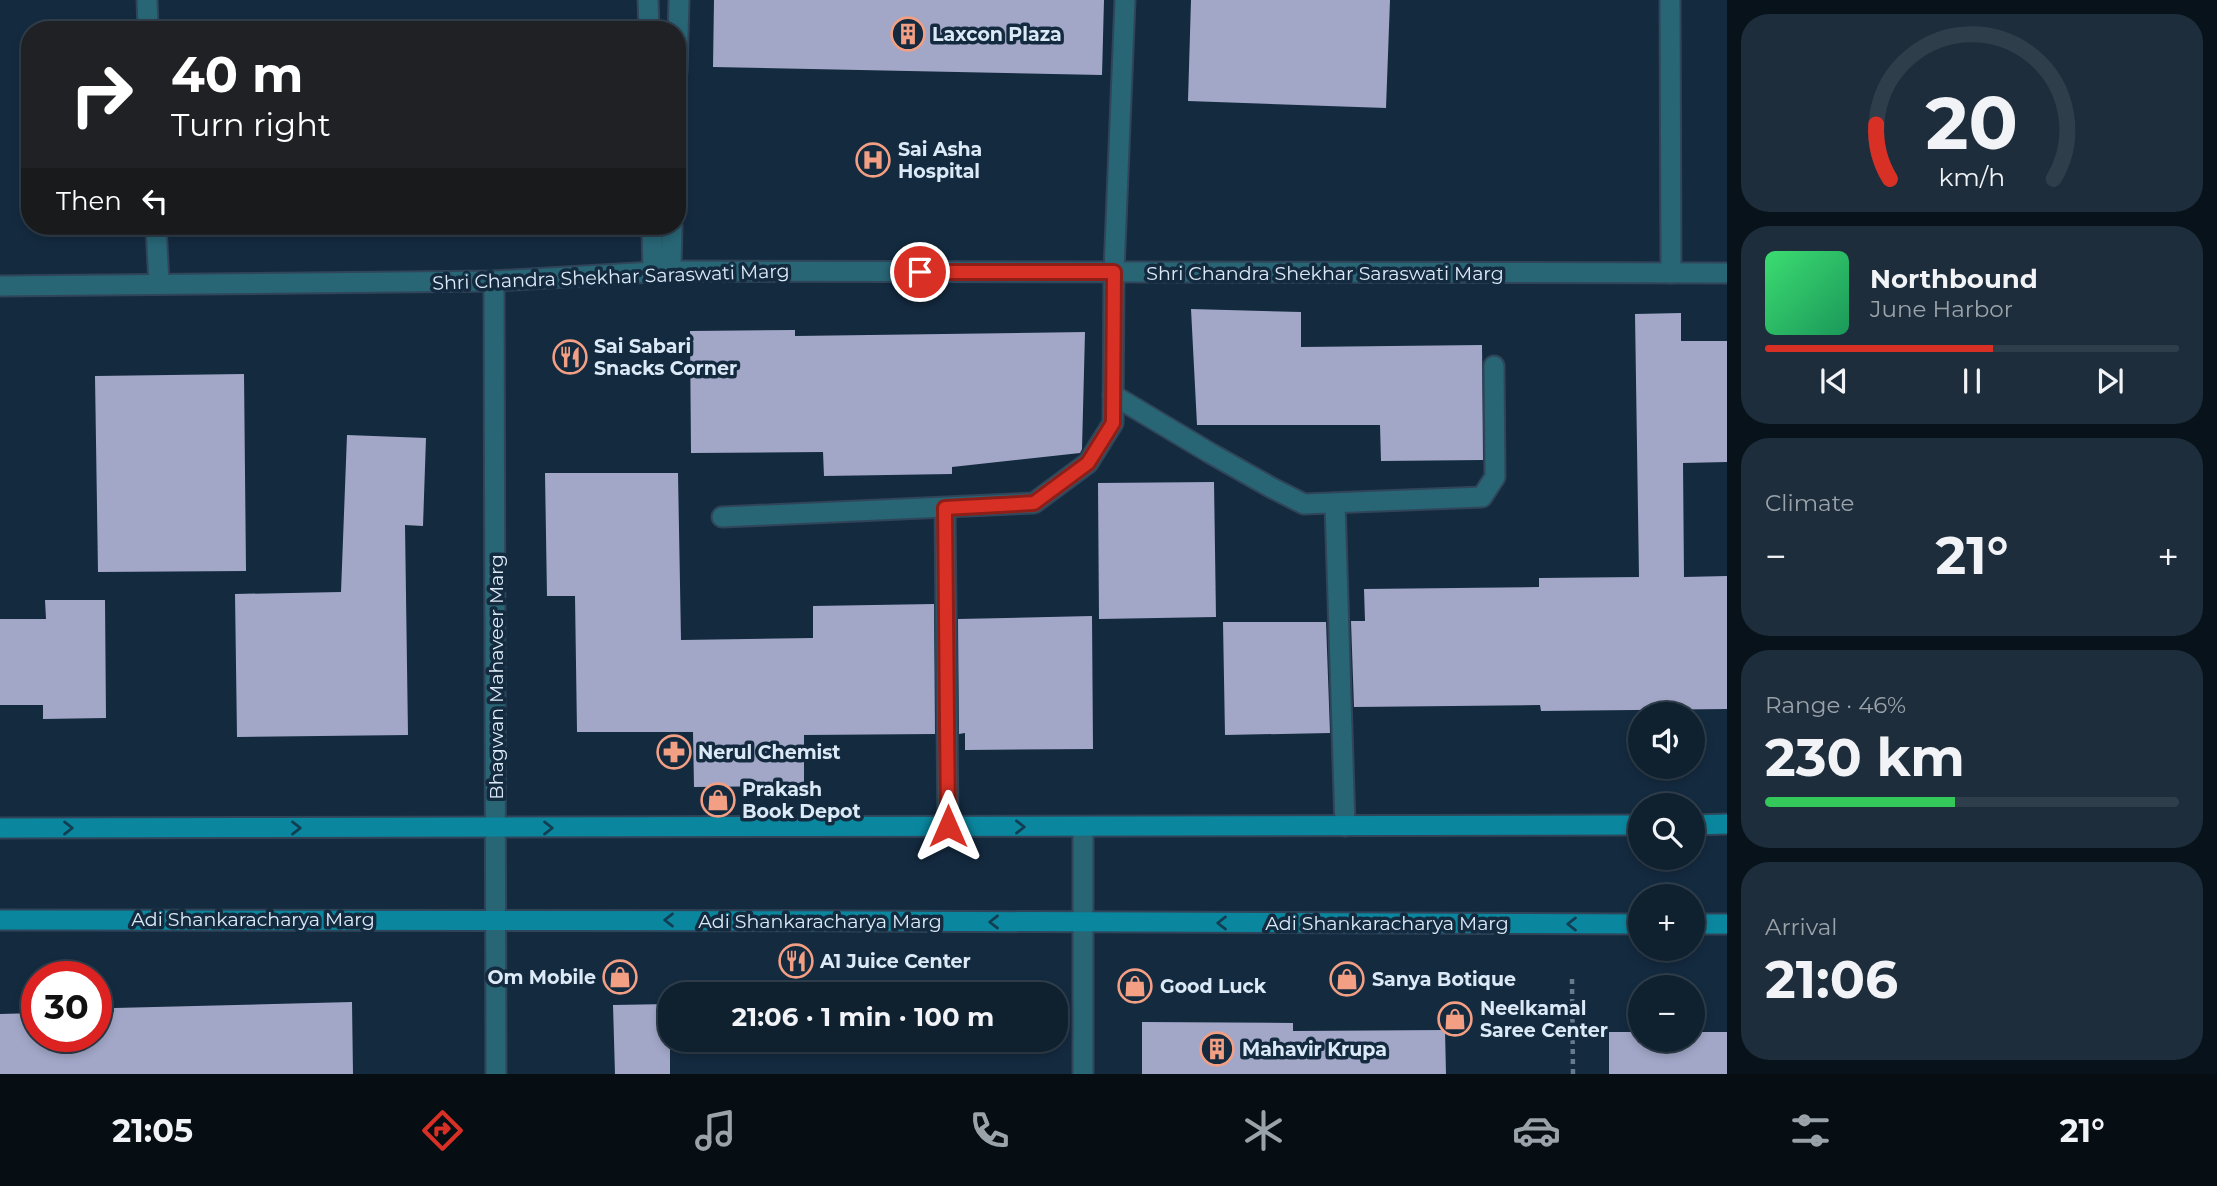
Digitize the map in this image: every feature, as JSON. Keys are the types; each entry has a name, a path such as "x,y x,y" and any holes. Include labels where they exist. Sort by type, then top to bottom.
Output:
{"main road":[{"path":"1705,825 1727,824"},
{"path":"0,828 1628,825"},
{"name":"Adi Shankaracharya Marg","path":"0,920 496,918 1628,924"},
{"path":"1705,924 1727,924"}],"street":[{"path":"147,0 148,21"},
{"path":"648,0 649,21"},
{"path":"678,21 679,0"},
{"path":"722,517 1034,503 1088,463 1113,423 1114,272 1125,0"},
{"path":"1670,0 1671,273"},
{"path":"156,235 159,284"},
{"path":"654,235 662,271"},
{"path":"662,271 670,235"},
{"name":"Shri Chandra Shekhar Saraswati Marg","path":"0,286 495,281 662,271 1727,273"},
{"name":"Bhagwan Mahaveer Marg","path":"495,281 496,1074"},
{"path":"1113,395 1304,504 1482,497 1495,477 1494,366"},
{"path":"1335,503 1345,826"},
{"path":"945,508 948,826"},
{"path":"1083,827 1083,1074"}],"path":[{"path":"1572,979 1573,1074"}],"building":[{"name":"Laxcon Plaza","path":"714,0 1104,0 1102,75 713,67"},
{"path":"1191,0 1390,0 1386,108 1188,101"},
{"path":"1191,309 1301,312 1301,347 1482,345 1483,460 1381,461 1380,425 1197,425"},
{"path":"1681,313 1681,341 1727,341 1727,462 1683,463 1684,577 1727,576 1727,709 1705,709 1705,702 1628,702 1628,710 1541,711 1540,705 1354,707 1351,621 1365,621 1364,589 1539,587 1539,578 1639,577 1635,314"},
{"path":"795,330 795,336 1085,332 1082,449 1080,453 952,467 952,474 824,476 823,452 691,453 690,331"},
{"path":"244,374 246,571 98,572 95,376"},
{"path":"347,435 426,438 423,526 405,525 408,735 237,737 235,594 341,592"},
{"path":"545,473 678,473 681,640 813,638 813,606 934,604 935,734 804,735 804,786 694,787 693,732 577,732 575,596 547,596"},
{"path":"1214,482 1216,617 1099,619 1098,483"},
{"path":"45,600 105,600 106,718 43,719 43,705 0,705 0,619 46,619"},
{"path":"1092,616 1093,749 965,750 965,733 959,734 958,619"},
{"path":"1223,622 1326,622 1330,733 1225,735"},
{"path":"352,1002 353,1074 0,1074 0,1014 21,1013 21,1052 112,1052 114,1008"},
{"path":"658,1004 658,1052 670,1052 670,1074 615,1074 613,1005"},
{"path":"1142,1022 1293,1023 1293,1031 1445,1030 1446,1074 1142,1074"},
{"path":"1609,1032 1628,1032 1628,1052 1705,1052 1705,1032 1727,1032 1727,1074 1609,1074"}],"place":[{"name":"Laxcon Plaza","path":"908,34"},
{"name":"Sai Asha Hospital","path":"873,160"},
{"name":"Sai Sabari Snacks Corner","path":"570,357"},
{"name":"Nerul Chemist","path":"674,752"},
{"name":"Prakash Book Depot","path":"718,800"},
{"name":"A1 Juice Center","path":"796,961"},
{"name":"Om Mobile","path":"620,977"},
{"name":"Sanya Botique","path":"1347,979"},
{"name":"Good Luck","path":"1135,986"},
{"name":"Neelkamal Saree Center","path":"1455,1019"},
{"name":"Mahavir Krupa","path":"1217,1049"}],"route":[{"path":"920,272 1114,272 1113,423 1088,463 1034,503 945,508 948,826"}]}
